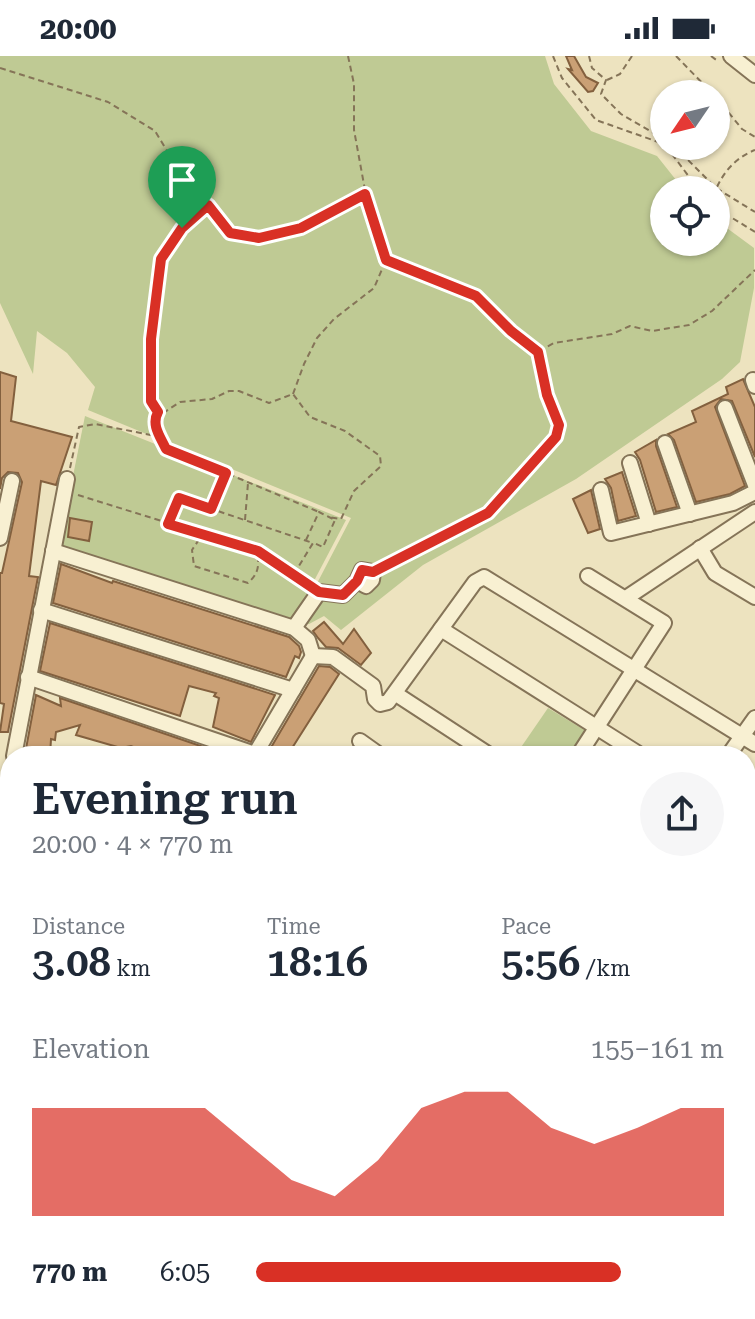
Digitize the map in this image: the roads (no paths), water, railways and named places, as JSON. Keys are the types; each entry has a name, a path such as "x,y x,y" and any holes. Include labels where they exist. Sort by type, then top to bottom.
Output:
{"street":[{"path":"731,56 755,75"},
{"path":"725,408 755,485"},
{"path":"665,443 690,514"},
{"path":"630,463 649,524"},
{"path":"0,538 12,481"},
{"path":"15,746 66,485"},
{"path":"601,490 611,533 733,503 755,492"},
{"path":"626,598 700,548 752,519"},
{"path":"700,548 715,573 755,597"},
{"path":"53,551 294,628 308,640 313,656 259,746"},
{"path":"294,628 319,592 343,595 357,581 366,586 372,580 373,572"},
{"path":"585,746 664,623 588,576"},
{"path":"313,656 333,657 373,686 375,699 380,704 388,702 475,582 484,577 749,740 755,718"},
{"path":"41,610 293,690"},
{"path":"441,629 626,746"},
{"path":"28,677 228,746"},
{"path":"396,694 476,746"},
{"path":"360,741 367,746"}]}
